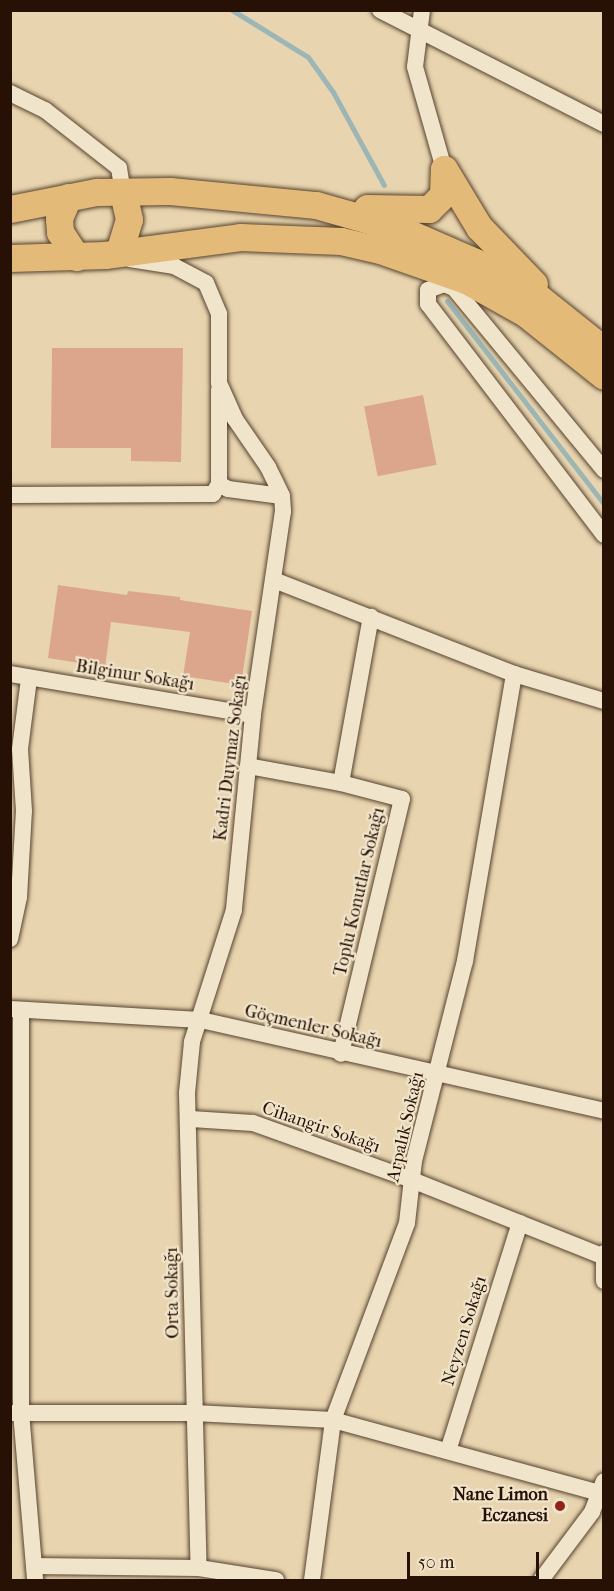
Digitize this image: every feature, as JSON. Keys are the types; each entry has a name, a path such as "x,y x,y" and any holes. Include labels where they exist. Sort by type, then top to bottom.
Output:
{"main road":[{"path":"10,209 68,196 123,192 204,192 316,204 429,209 443,195 444,168"},
{"path":"444,168 479,227 568,320 603,351"},
{"path":"112,253 129,219 123,192"},
{"path":"68,196 59,218 60,232 76,257"},
{"path":"316,204 441,245 508,280 568,320"},
{"path":"10,258 76,257 240,237 309,238 377,249 448,273 494,294 555,335 603,376"}],"street":[{"path":"380,10 603,123"},
{"path":"422,10 415,67 418,86 444,168"},
{"path":"10,93 45,110 119,168 123,192"},
{"path":"10,495 213,494 219,484 219,314 206,283 174,267 112,253"},
{"path":"603,470 454,288 434,285 428,290 428,304 603,535"},
{"path":"219,383 235,419 268,467 282,496"},
{"path":"219,484 228,489 282,496"},
{"name":"Kadri Duymaz Sokağı","path":"201,1020 234,910 248,766 274,580 282,496"},
{"path":"274,580 514,674 603,701"},
{"path":"341,783 371,617"},
{"name":"Bilginur Sokağı","path":"10,674 254,715"},
{"name":"Arpalık Sokağı","path":"312,1581 333,1419 399,1248 412,1180 465,961 514,674"},
{"path":"10,939 19,897 24,811 20,749 29,679"},
{"name":"Toplu Konutlar Sokağı","path":"248,766 341,783 402,800 341,1054"},
{"path":"16,1009 16,1412 34,1573 199,1568 276,1581"},
{"name":"Göçmenler Sokağı","path":"16,1009 201,1020 341,1054 603,1110"},
{"name":"Orta Sokağı","path":"199,1568 194,1413 190,1119 186,1114 192,1042 201,1020"},
{"name":"Cihangir Sokağı","path":"190,1119 253,1124 412,1180 603,1254"},
{"name":"Neyzen Sokağı","path":"448,1451 520,1223"},
{"path":"603,1254 603,1281"},
{"path":"16,1412 194,1413 333,1419 448,1451 600,1487 592,1512 541,1581"}],"building":[{"path":"52,348 183,348 181,462 131,461 131,448 51,448"},
{"path":"423,395 437,465 378,476 364,406"},
{"path":"58,585 127,595 128,591 180,597 180,600 252,611 241,685 183,676 190,632 111,622 105,667 48,658"}],"waterway":[{"path":"232,10 308,57 333,92 384,185"},
{"path":"447,301 604,504"}],"place":[{"name":"Nane Limon Eczanesi","path":"560,1506"}]}
